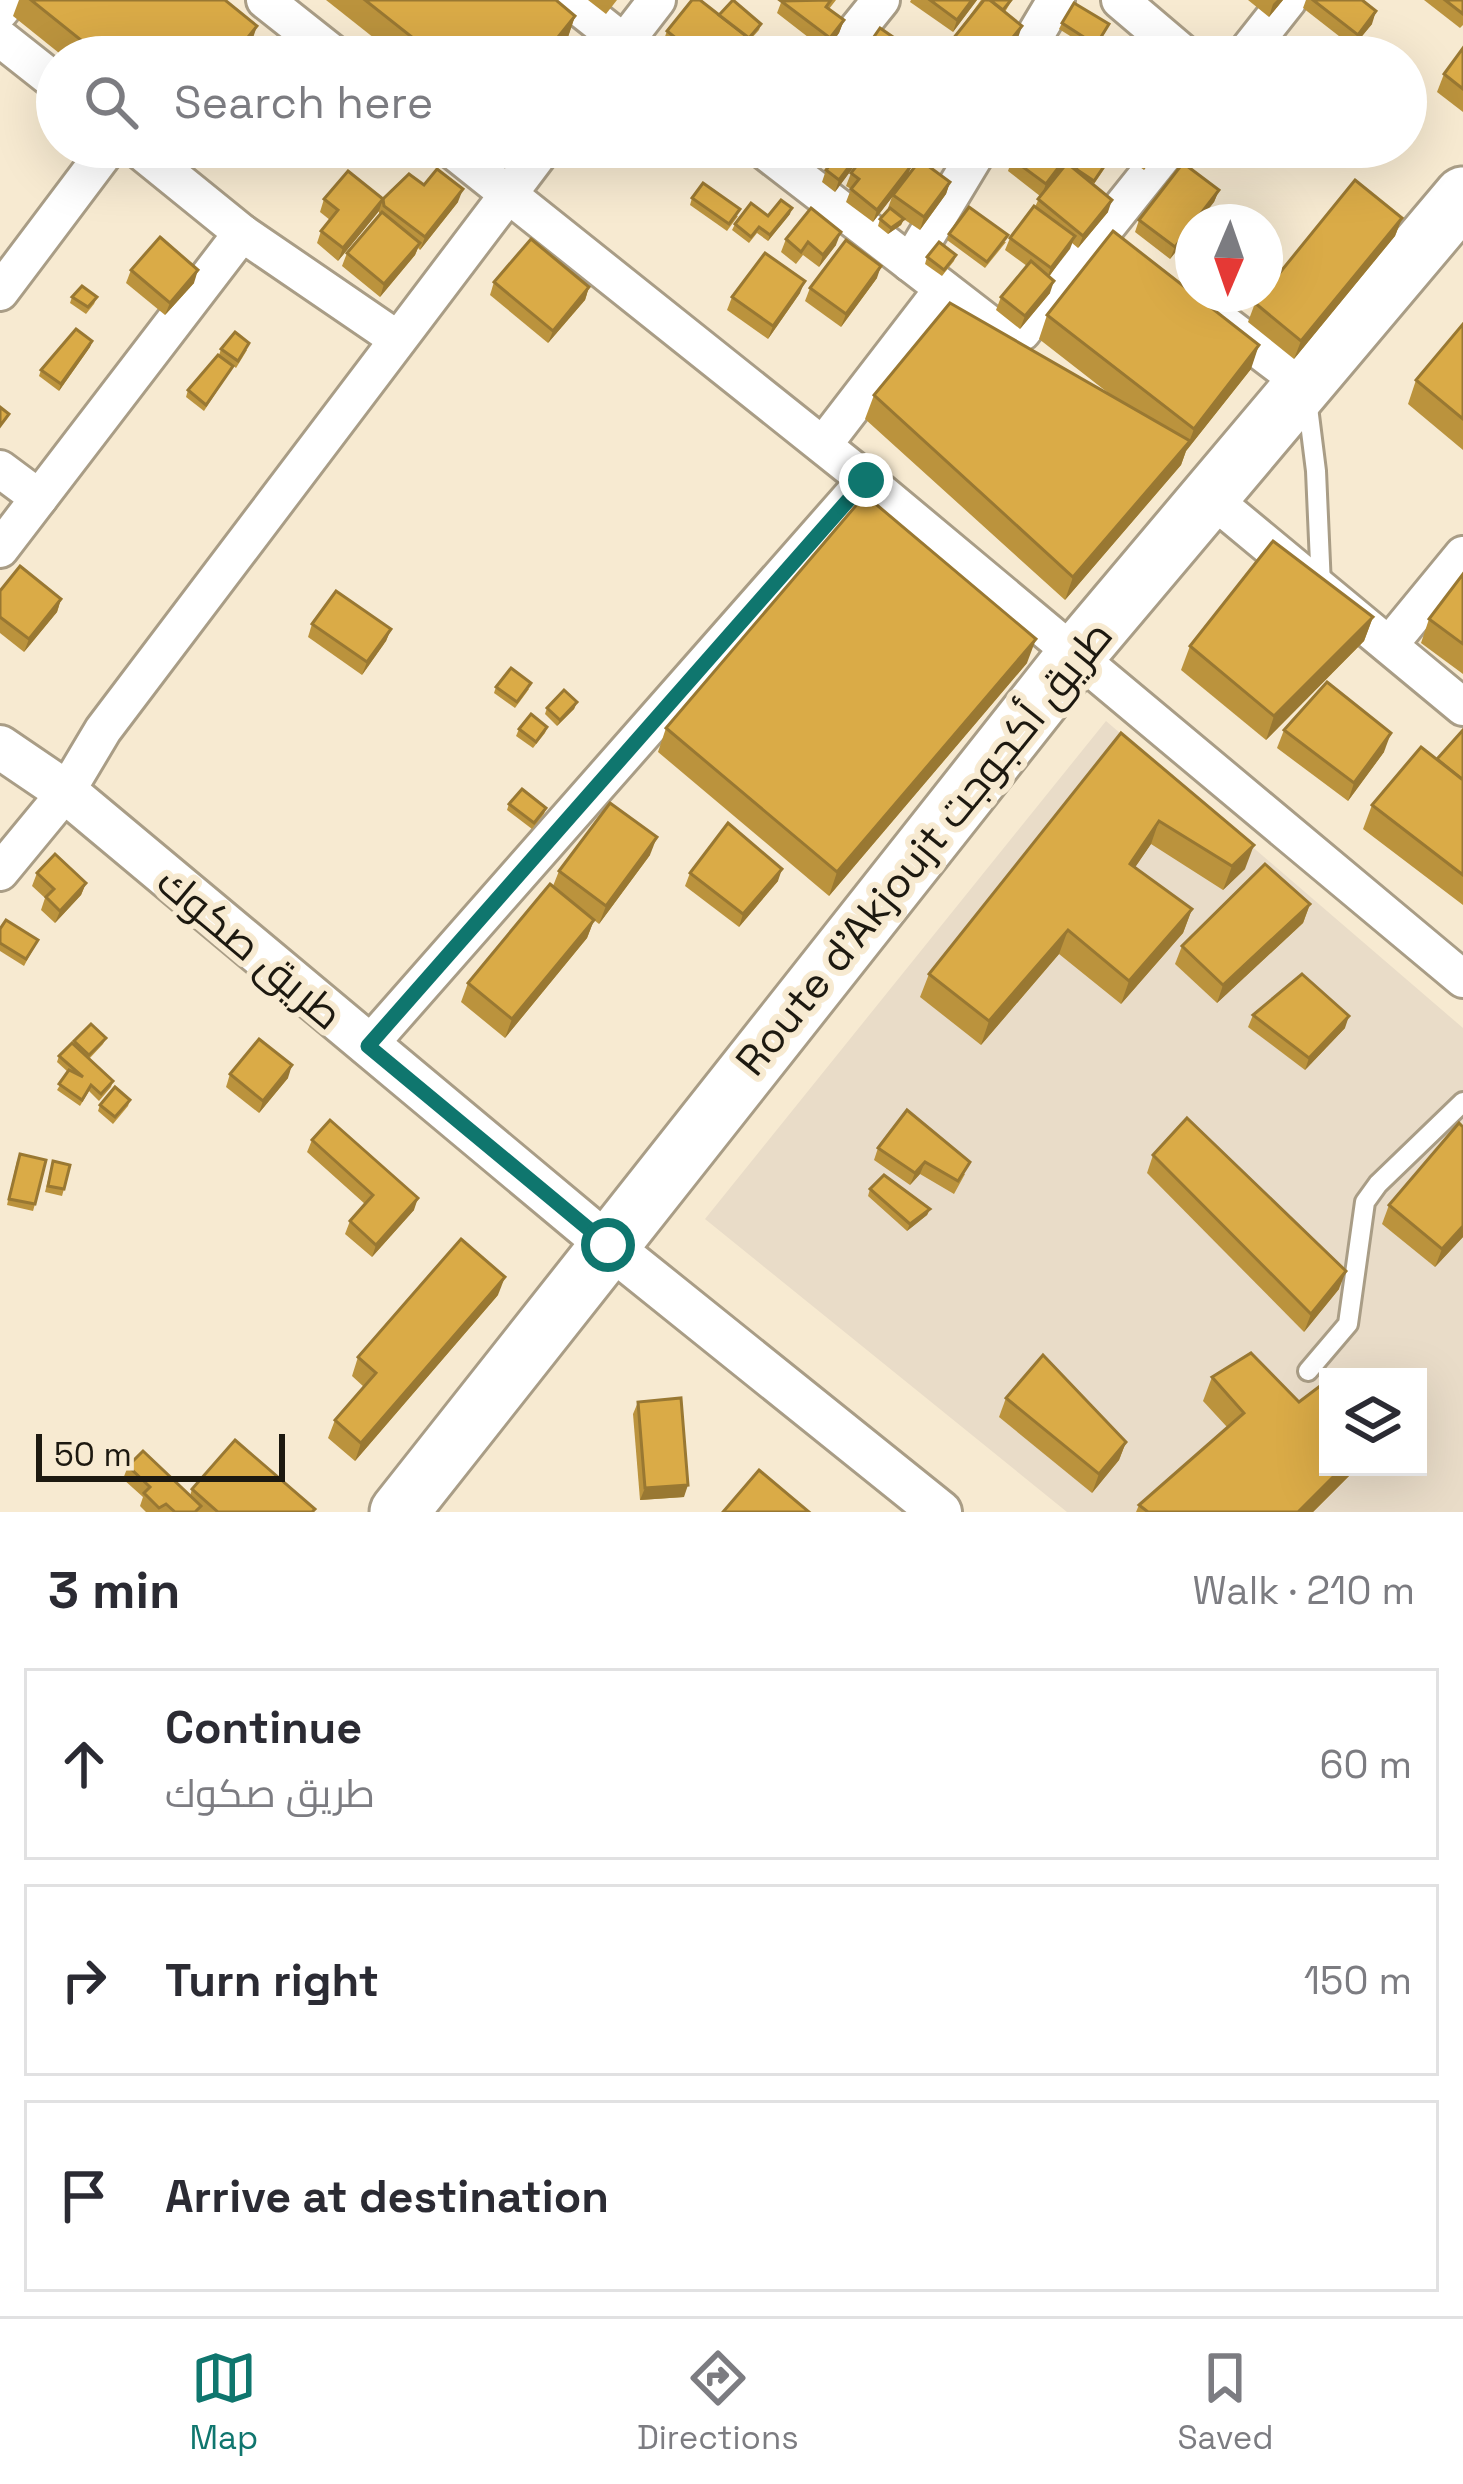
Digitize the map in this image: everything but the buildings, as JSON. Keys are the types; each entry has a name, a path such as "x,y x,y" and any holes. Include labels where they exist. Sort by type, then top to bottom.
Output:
{"highway":[{"name":"Route d'Akjoujt طريق أكجوجت","path":"399,1512 1076,656 1463,196"}],"street":[{"path":"0,11 9,0"},
{"path":"266,0 311,36"},
{"path":"570,0 609,36"},
{"path":"636,36 657,0"},
{"path":"852,36 881,0"},
{"path":"1035,36 1056,0"},
{"path":"1120,0 1162,36"},
{"path":"1260,36 1288,0"},
{"path":"0,38 36,66"},
{"path":"0,292 93,168"},
{"path":"162,168 242,232 397,339"},
{"path":"475,168 866,480 1463,979"},
{"path":"0,872 66,792 103,730 528,168"},
{"path":"788,168 1002,334 1022,332 1112,239 1157,168"},
{"path":"910,263 967,168"},
{"path":"0,549 242,232"},
{"path":"823,445 943,289"},
{"path":"1208,312 1305,385"},
{"path":"0,469 39,498"},
{"path":"368,1046 866,480"},
{"path":"1211,498 1463,707"},
{"path":"1388,645 1463,555"},
{"name":"طريق صكوك","path":"0,746 66,792 608,1245 940,1512"}],"lane":[{"path":"1305,385 1316,471 1322,591"},
{"path":"1308,1371 1348,1324 1365,1202 1463,1102"}],"shaded area":[{"path":"1106,721 1463,1028 1463,1512 1067,1512 705,1219"}],"route":[{"path":"608,1245 368,1046 866,480"}]}
